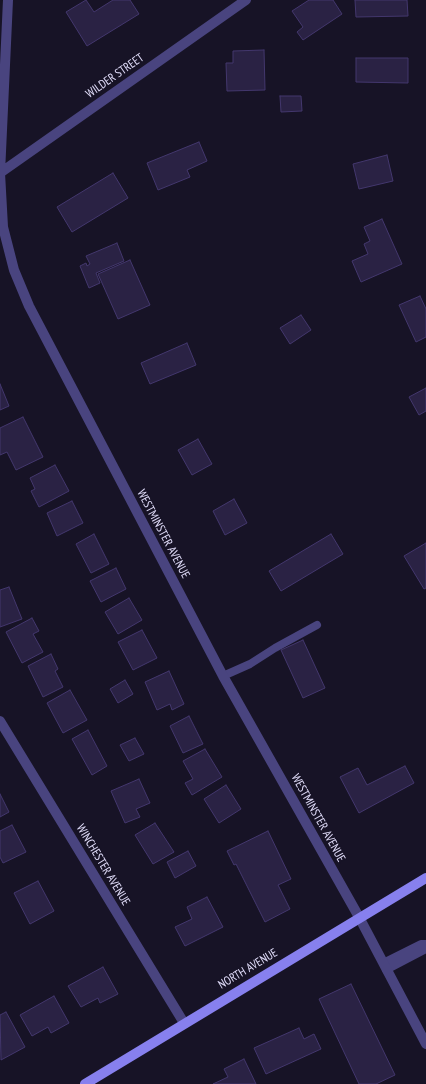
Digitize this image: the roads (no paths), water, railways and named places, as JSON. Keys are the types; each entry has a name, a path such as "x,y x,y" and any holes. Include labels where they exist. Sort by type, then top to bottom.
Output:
{"main road":[{"name":"NORTH AVENUE","path":"85,1084 359,917 426,878"}],"street":[{"name":"WESTMINSTER AVENUE","path":"8,0 0,173 3,226 14,270 29,306 223,676 359,917 426,1044"},
{"name":"WILDER STREET","path":"0,173 246,0"},
{"name":"WINCHESTER AVENUE","path":"0,721 184,1023"}],"lane":[{"path":"223,676 250,664 275,648 318,626"},
{"path":"384,966 421,944 426,944"},
{"path":"384,966 426,949"}]}
